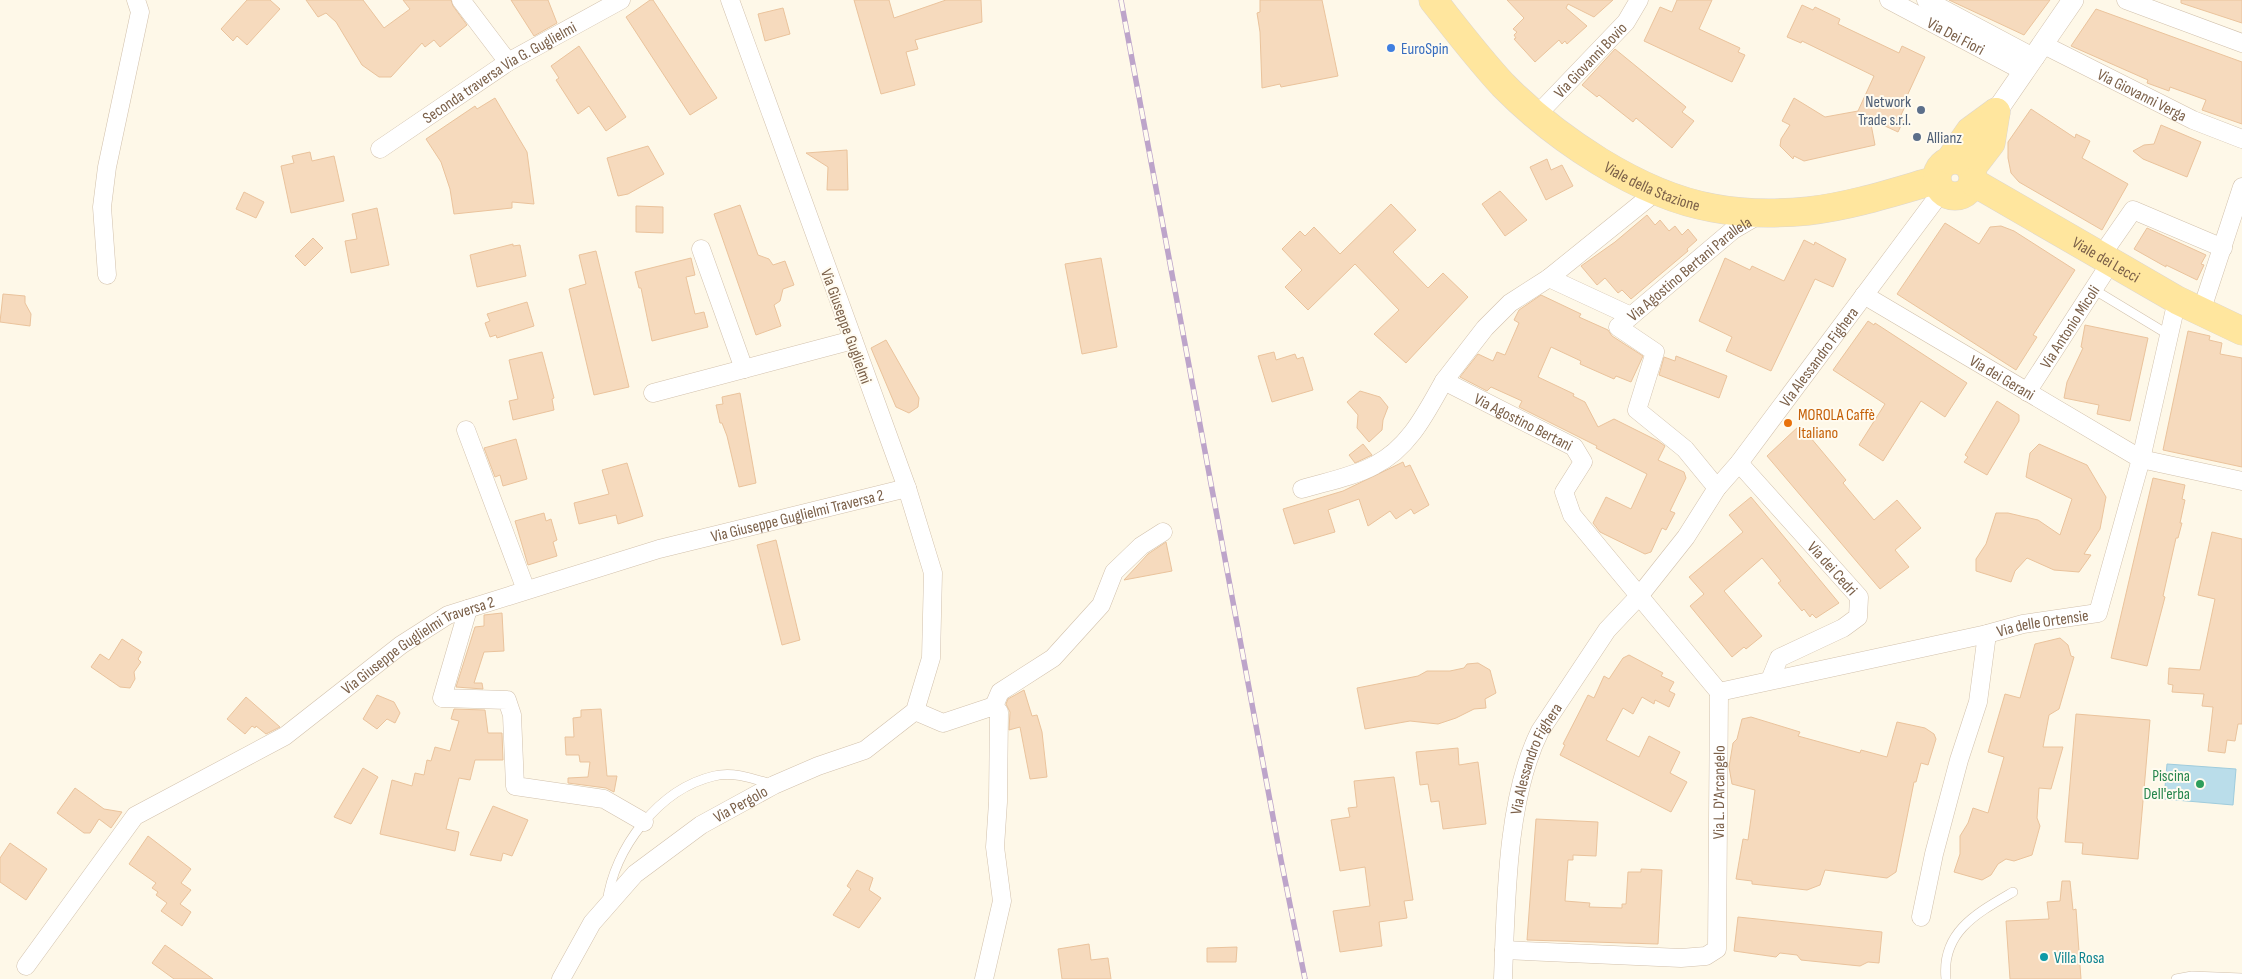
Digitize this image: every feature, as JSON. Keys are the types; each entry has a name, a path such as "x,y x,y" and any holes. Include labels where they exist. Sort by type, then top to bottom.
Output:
{"main road":[{"name":"Viale della Stazione","path":"1434,0 1475,53 1536,116 1596,159 1658,190 1711,208 1762,212 1808,211 1852,204 1954,176"},
{"path":"1954,176 1970,131 1996,112"},
{"name":"Viale dei Lecci","path":"1954,176 2177,300 2242,331"}],"street":[{"path":"107,274 102,208 107,168 140,12 136,0"},
{"path":"461,0 508,62"},
{"name":"Seconda traversa Via G. Guglielmi","path":"380,148 508,62 621,0"},
{"name":"Via Giuseppe Guglielmi","path":"730,0 907,488 933,573 931,658 915,711"},
{"name":"Via Giovanni Bovio","path":"1536,116 1626,22 1639,0"},
{"name":"Via Dei Fiori","path":"1889,0 2035,58"},
{"name":"Via Dei Fiori","path":"1926,0 2035,58"},
{"path":"1996,112 2035,58 2073,0"},
{"path":"2126,0 2242,43"},
{"name":"Via Giovanni Verga","path":"2035,58 2242,139"},
{"name":"Via Alessandro Fighera","path":"1503,979 1513,822 1532,747 1607,630 1640,595 1686,537 1717,488 1739,463 1954,176"},
{"path":"2202,312 2223,248 2236,227 2242,187"},
{"path":"1302,489 1374,466 1398,449 1414,432 1444,381 1485,328 1510,303 1550,278 1658,190"},
{"name":"Via Antonio Micoli","path":"2027,392 2093,289 2106,259 2133,210 2223,248"},
{"name":"Via Agostino Bertani Parallela","path":"1717,488 1685,449 1637,410 1655,352 1618,328 1733,230 1762,212"},
{"path":"701,249 744,369"},
{"path":"1550,278 1632,316"},
{"name":"Via dei Gerani","path":"1864,295 2141,459"},
{"name":"Via delle Ortensie","path":"1921,917 1947,807 1978,702 1987,634 2023,624 2098,613 2141,459 2177,300"},
{"path":"652,393 853,340"},
{"name":"Via Agostino Bertani","path":"1444,381 1574,446 1583,462 1564,492 1572,514 1640,595"},
{"path":"466,430 526,590"},
{"path":"2141,459 2242,481"},
{"name":"Via dei Cedri","path":"1739,463 1859,597 1858,617 1843,628 1779,658 1770,680"},
{"name":"Via Giuseppe Guglielmi Traversa 2","path":"26,966 135,816 284,736 401,645 448,615 659,548 907,488"},
{"path":"915,711 943,723 994,706 1000,692 1053,658 1102,605 1114,572 1141,546 1163,532"},
{"path":"1640,595 1720,692 1987,634"},
{"path":"468,609 442,698 507,700 512,714 515,786 604,799 644,822"},
{"name":"Via L. D'Arcangelo","path":"1504,950 1681,958 1706,956 1717,950 1720,692"},
{"path":"984,979 1002,901 995,847 999,712 994,706"},
{"name":"Via Pergolo","path":"561,979 592,923 635,874 701,825 774,785 818,766 865,750 915,711"}],"lane":[{"path":"2093,289 2169,335"},
{"path":"606,907 608,888 624,851 644,822 657,808 688,785 715,776 738,775 774,785"},
{"path":"1946,979 1944,962 1960,928 2013,892"},
{"path":"2176,979 2192,976 2242,978"}],"water":[{"name":"Piscina Dell'erba","path":"2167,764 2236,769 2233,805 2164,799"}],"building":[{"path":"247,0 270,0 280,9 247,45 237,36 233,41 221,29"},
{"path":"306,0 363,0 384,28 410,9 403,0 451,0 453,6 467,25 440,47 434,40 425,47 422,43 391,77 379,77 362,65 336,22 326,13 318,17"},
{"path":"511,0 548,0 557,23 534,36"},
{"path":"650,0 653,0 717,98 690,115 626,17"},
{"path":"854,0 889,0 894,18 946,0 981,0 982,22 915,40 918,49 906,52 915,85 881,94"},
{"path":"1260,0 1322,0 1338,76 1281,87 1280,84 1262,88 1260,32 1257,13 1260,12"},
{"path":"1507,0 1613,0 1594,17 1568,4 1566,8 1587,26 1567,44 1565,41 1562,44 1559,40 1535,62 1514,39 1516,38 1514,35 1517,32 1513,29 1524,18"},
{"path":"1677,0 1712,0 1699,29 1740,48 1738,52 1745,55 1732,82 1644,41 1660,7 1672,12"},
{"path":"1949,0 2050,0 2024,35"},
{"path":"2181,0 2242,0 2242,23 2181,3"},
{"path":"1802,5 1813,10 1815,7 1840,19 1838,24 1899,53 1902,46 1925,57 1907,96 1909,98 1901,115 1905,117 1898,132 1870,119 1875,145 1804,161 1794,156 1793,159 1780,146 1781,139 1790,125 1782,121 1794,98 1825,117 1858,111 1874,76 1802,41 1801,43 1787,37"},
{"path":"783,8 790,34 765,41 758,14"},
{"path":"2096,9 2242,62 2242,124 2202,110 2206,100 2170,87 2169,91 2147,83 2148,80 2071,46"},
{"path":"579,46 626,117 606,131 589,106 578,114 556,80 559,78 551,66"},
{"path":"1615,49 1686,107 1682,112 1694,121 1672,148 1636,118 1633,122 1599,95 1597,97 1582,85"},
{"path":"495,98 527,152 534,204 512,202 512,208 454,214 450,189 441,162 426,139 475,106 477,109"},
{"path":"2031,109 2075,138 2076,134 2090,141 2082,158 2128,184 2102,230 2019,182 2011,173 2008,158 2008,142"},
{"path":"2161,125 2201,142 2187,177 2143,159 2133,151 2144,145 2154,144"},
{"path":"648,146 664,174 628,194 618,196 607,158"},
{"path":"847,150 848,190 827,190 828,167 806,153"},
{"path":"310,152 312,161 334,156 344,201 291,213 281,166 294,163 292,156"},
{"path":"1547,159 1551,170 1562,165 1573,186 1546,200 1530,167"},
{"path":"1500,191 1527,220 1505,236 1482,204"},
{"path":"244,192 264,202 256,218 236,209"},
{"path":"1391,204 1416,230 1393,252 1428,288 1443,273 1468,297 1406,363 1374,334 1399,310 1355,264 1308,310 1285,287 1302,270 1282,249 1300,231 1305,236 1314,227 1340,254"},
{"path":"740,205 758,255 769,259 773,265 785,261 794,285 783,289 780,301 774,305 781,326 756,335 714,214"},
{"path":"636,206 663,207 663,233 636,232"},
{"path":"377,208 389,265 351,273 345,241 357,239 352,214"},
{"path":"1647,215 1655,225 1660,220 1669,231 1675,226 1682,235 1688,229 1697,240 1687,249 1688,251 1631,299 1622,290 1618,293 1605,278 1597,285 1581,266 1615,242"},
{"path":"1945,223 1979,244 1990,227 2001,226 2014,231 2075,270 2033,335 2037,337 2016,370 1897,294"},
{"path":"2147,228 2206,255 2201,264 2204,265 2197,280 2166,265 2166,267 2134,249"},
{"path":"313,238 323,248 305,266 295,256"},
{"path":"1804,240 1814,245 1815,242 1846,259 1833,287 1815,279 1771,371 1726,351 1732,337 1699,321 1725,258 1750,270 1752,266 1784,281"},
{"path":"513,244 513,246 520,245 526,276 477,287 470,255"},
{"path":"596,251 629,387 594,395 569,289 586,284 579,255"},
{"path":"691,258 695,275 686,277 695,314 704,312 708,327 652,341 641,288 639,288 635,272"},
{"path":"1101,258 1117,347 1082,354 1065,264"},
{"path":"3,294 25,296 25,303 31,314 30,326 0,322"},
{"path":"1541,295 1581,314 1579,317 1608,330 1612,336 1643,356 1631,382 1616,376 1614,379 1580,364 1581,361 1551,347 1538,377 1574,394 1573,396 1585,402 1598,427 1614,419 1658,441 1665,446 1658,460 1684,472 1686,478 1670,511 1675,513 1666,530 1662,528 1651,552 1645,554 1600,532 1593,523 1606,497 1631,509 1647,474 1596,448 1597,446 1519,407 1522,401 1491,387 1487,391 1460,377 1478,354 1493,361 1497,352 1505,355 1519,323 1514,320 1519,310"},
{"path":"527,302 534,326 497,338 496,335 490,337 485,323 490,321 487,314"},
{"path":"1868,321 1874,325 1875,323 1967,383 1945,417 1921,401 1883,461 1859,445 1885,404 1833,370"},
{"path":"2085,325 2148,338 2130,421 2097,414 2099,405 2064,398 2067,382 2083,348 2081,347"},
{"path":"2188,331 2210,336 2209,340 2222,343 2220,354 2242,358 2242,467 2163,450"},
{"path":"886,340 919,398 918,407 909,413 896,407 871,348"},
{"path":"542,352 554,398 552,399 554,410 513,420 509,401 518,399 509,360"},
{"path":"1274,352 1276,360 1295,354 1297,359 1303,357 1313,390 1272,402 1258,356"},
{"path":"1676,356 1727,376 1719,398 1659,375 1664,357 1675,361"},
{"path":"1360,391 1380,397 1388,407 1383,420 1382,430 1369,442 1357,428 1358,415 1347,402"},
{"path":"740,393 756,483 739,487 727,436 722,423 720,423 716,405 723,404 722,397"},
{"path":"1997,401 2019,415 2019,421 1987,475 1964,462 1968,457 1965,455"},
{"path":"1800,425 1846,480 1843,483 1874,520 1897,500 1921,528 1895,550 1909,567 1880,589 1767,456"},
{"path":"516,439 527,479 503,486 500,475 495,477 484,448"},
{"path":"1363,444 1372,455 1355,463 1349,455"},
{"path":"2039,444 2087,465 2106,497 2100,529 2084,554 2091,555 2079,572 2054,570 2027,558 2015,571 2011,582 1976,571 1976,559 1986,544 1996,513 2008,513 2038,520 2060,535 2072,499 2026,477 2030,453"},
{"path":"1403,462 1405,467 1410,465 1429,505 1414,514 1411,509 1396,519 1390,511 1368,526 1359,499 1328,510 1335,532 1294,544 1283,509 1343,491"},
{"path":"627,463 643,516 618,524 616,515 579,524 574,503 609,494 602,470"},
{"path":"2153,478 2185,485 2182,499 2185,500 2180,523 2182,523 2178,538 2176,538 2163,596 2165,597 2147,666 2111,658"},
{"path":"1751,497 1839,603 1816,618 1812,614 1810,617 1804,609 1802,611 1778,583 1781,581 1762,558 1724,591 1762,636 1732,657 1690,606 1704,594 1689,577 1743,532 1729,515"},
{"path":"544,513 546,521 551,519 557,540 553,542 557,556 528,565 515,521"},
{"path":"2212,532 2242,539 2242,724 2238,724 2235,741 2227,740 2225,753 2208,751 2213,707 2202,706 2204,694 2172,692 2173,685 2168,684 2169,668 2200,670 2215,599 2198,595"},
{"path":"776,540 800,640 782,645 757,545"},
{"path":"1166,542 1172,571 1124,580 1148,554"},
{"path":"502,613 504,651 484,652 474,683 482,683 483,689 456,687 475,627 484,626 484,615"},
{"path":"2060,638 2068,645 2071,656 2074,657 2059,709 2049,715 2043,747 2063,747 2051,789 2039,788 2037,818 2040,826 2032,855 2014,861 2006,859 1998,864 1991,875 1982,880 1954,872 1960,854 1960,836 1968,823 1973,808 1988,813 2004,757 1988,752 2005,694 2020,698 2035,644"},
{"path":"122,639 142,652 138,659 141,662 134,672 135,679 130,688 120,687 91,667 100,654 109,660"},
{"path":"1629,655 1663,673 1661,676 1674,682 1669,691 1675,694 1669,707 1655,700 1654,704 1642,697 1633,714 1623,708 1606,740 1639,757 1649,736 1680,752 1670,773 1687,782 1671,812 1560,755 1565,745 1563,744 1588,695 1594,698 1604,676 1609,679 1623,658"},
{"path":"1478,663 1490,670 1496,693 1485,699 1486,708 1474,709 1438,724 1410,721 1365,729 1357,688 1418,676 1427,671 1450,671 1464,668 1467,664"},
{"path":"1024,690 1032,716 1037,715 1042,732 1047,777 1030,779 1020,727 1009,730 1010,712 1006,704 1008,699"},
{"path":"377,695 394,702 400,713 395,723 387,719 377,729 363,719"},
{"path":"246,697 280,727 266,734 256,726 255,728 252,726 245,734 227,719"},
{"path":"454,709 485,710 488,733 502,733 503,760 475,760 470,780 459,778 446,829 459,832 455,851 380,834 392,780 412,786 415,773 424,775 427,760 431,761 435,747 450,751 459,721 451,719"},
{"path":"601,709 607,776 617,776 614,792 606,788 568,783 568,778 588,777 590,762 580,762 579,755 566,755 565,737 574,737 573,718 581,717 581,710"},
{"path":"2076,714 2150,720 2138,859 2082,854 2083,843 2065,842"},
{"path":"1751,717 1800,732 1798,736 1860,753 1861,750 1887,757 1897,722 1925,728 1934,734 1936,739 1928,765 1921,763 1916,782 1914,782 1896,872 1887,878 1825,870 1820,885 1807,890 1752,884 1752,881 1736,879 1743,839 1748,840 1755,790 1732,784 1729,767 1733,743 1737,739 1742,719"},
{"path":"1458,748 1459,765 1478,762 1486,824 1443,829 1439,801 1431,802 1428,784 1420,785 1416,752"},
{"path":"363,768 378,777 351,824 334,817"},
{"path":"1394,777 1413,900 1404,901 1407,918 1379,922 1382,946 1340,952 1333,911 1370,906 1365,867 1340,871 1331,820 1350,817 1348,808 1357,807 1354,781"},
{"path":"75,788 104,809 122,812 111,828 99,819 90,833 84,833 57,813"},
{"path":"493,806 528,820 512,856 503,853 501,861 470,855"},
{"path":"1536,819 1598,822 1596,856 1573,855 1573,860 1568,860 1565,901 1590,903 1589,907 1622,908 1622,904 1626,904 1628,872 1641,872 1641,869 1662,870 1658,944 1527,940"},
{"path":"148,836 191,869 181,883 191,890 180,904 191,912 182,926 161,911 167,903 156,895 158,892 152,888 156,883 129,864"},
{"path":"10,843 47,869 26,900 0,882 0,858"},
{"path":"857,870 873,878 869,890 881,898 859,928 833,915 851,889 847,886"},
{"name":"Villa Rosa","path":"2062,881 2070,881 2073,910 2076,909 2081,979 2010,979 2006,921 2049,919 2047,902 2060,901"},
{"path":"1738,917 1882,932 1879,963 1868,962 1860,966 1801,960 1797,955 1780,953 1776,957 1734,951"},
{"path":"1089,944 1091,960 1108,958 1111,979 1062,979 1058,949"},
{"path":"165,945 213,979 174,979 152,963"},
{"path":"1237,947 1236,962 1207,962 1207,948"}],"railway":[{"path":"1121,0 1281,860 1305,979"}],"place":[{"name":"EuroSpin","path":"1391,48"},
{"name":"Network Trade s.r.l.","path":"1921,110"},
{"name":"Allianz","path":"1917,137"},
{"name":"MOROLA Caffè Italiano","path":"1788,423"},
{"name":"Piscina Dell'erba","path":"2200,784"},
{"name":"Villa Rosa","path":"2044,957"}]}
